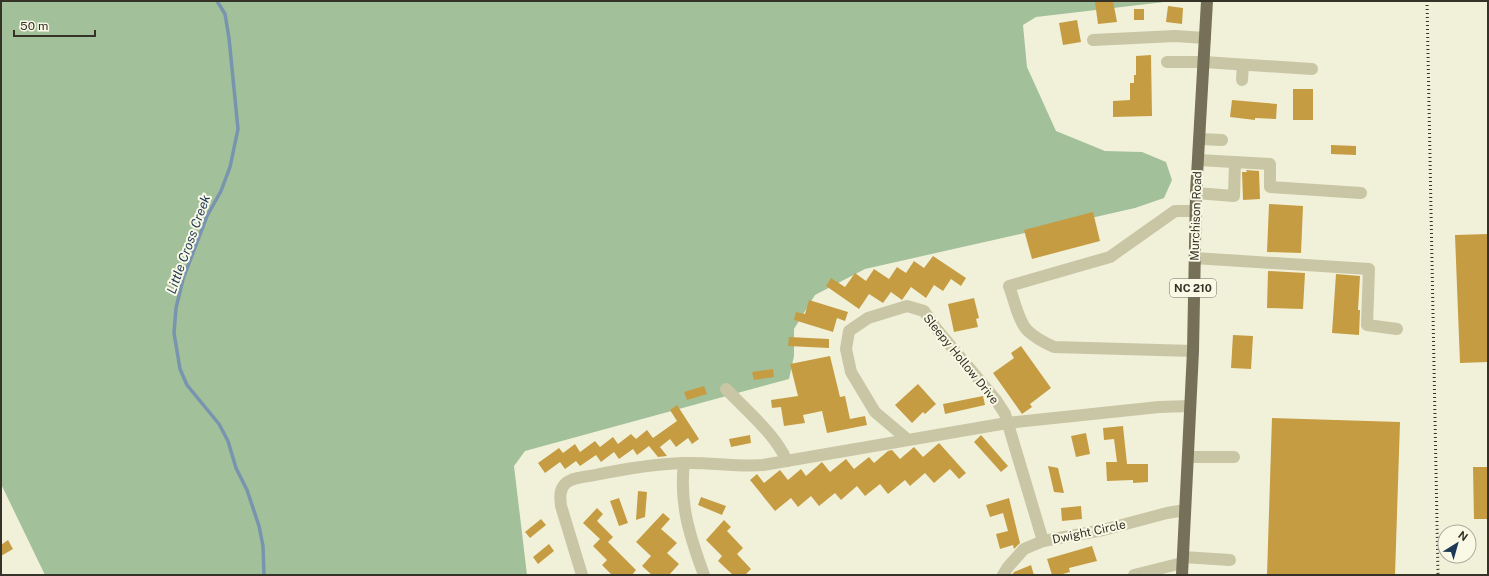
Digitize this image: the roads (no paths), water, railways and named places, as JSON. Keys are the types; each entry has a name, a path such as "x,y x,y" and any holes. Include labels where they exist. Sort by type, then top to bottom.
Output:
{"main road":[{"name":"Murchison Road","path":"1182,575 1193,351 1195,211 1207,1"}],"street":[{"path":"1093,40 1175,36 1205,38"},
{"path":"1166,62 1204,62 1312,69"},
{"path":"1242,80 1244,65"},
{"path":"1200,139 1222,140"},
{"path":"1198,160 1270,164 1270,187 1361,193"},
{"path":"1196,193 1234,196 1235,162"},
{"path":"1193,351 1054,347 1027,329 1018,313 1009,286 1110,257 1175,211 1195,211"},
{"path":"1194,258 1369,269 1367,325 1397,329"},
{"name":"Sleepy Hollow Drive","path":"907,439 875,412 851,372 846,349 849,331 868,318 907,306 924,311 935,328 996,400 1005,414 1007,423"},
{"path":"726,389 772,437 783,452 787,461"},
{"path":"582,575 561,506 560,496 561,489 566,483 573,479 615,470 684,463 745,466 787,461 907,439 1007,423 1159,407 1190,406"},
{"name":"Dwight Circle","path":"1007,423 1043,541 1103,530 1185,510"},
{"path":"1188,456 1234,457"},
{"path":"684,463 682,484 684,509 691,538 704,575"},
{"path":"1003,575 1024,549 1043,541"},
{"path":"1134,575 1182,560 1230,560"}],"waterway":[{"name":"Little Cross Creek","path":"217,1 225,14 229,38 238,129 230,167 221,191 207,216 183,279 176,308 174,333 180,369 187,385 219,424 228,441 236,468 247,490 259,526 263,546 264,575"}],"railway":[{"path":"1427,1 1438,575"}]}
